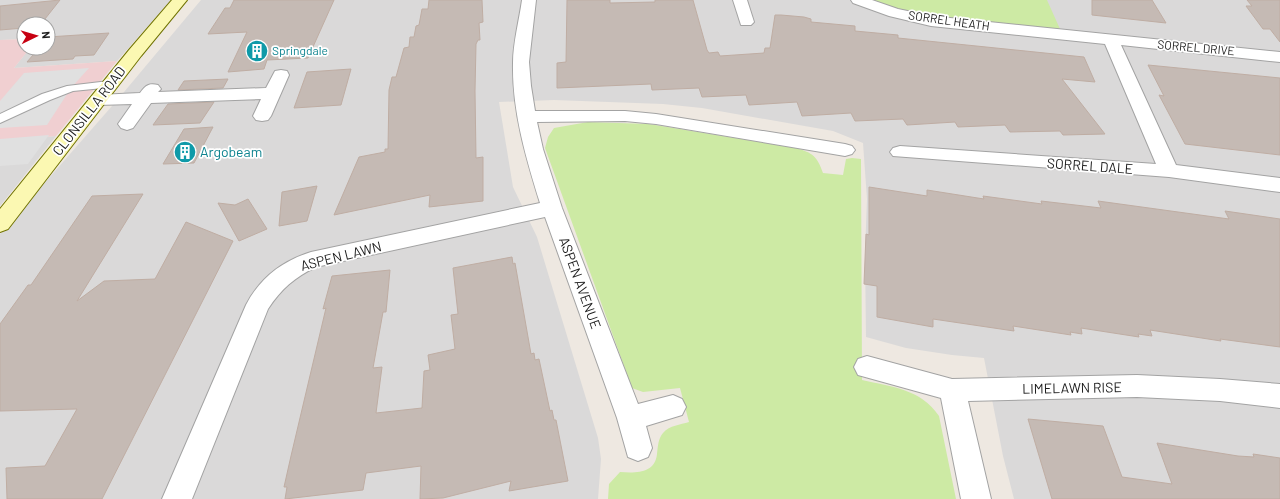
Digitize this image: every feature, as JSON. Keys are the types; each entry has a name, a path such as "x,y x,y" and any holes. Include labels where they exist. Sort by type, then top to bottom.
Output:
{"main road":[{"name":"CLONSILLA ROAD","path":"0,224 103,92 159,23 180,0"}],"street":[{"name":"ASPEN AVENUE","path":"529,0 521,62 522,86 533,149 552,208 630,418 638,448"},
{"path":"740,0 746,22"},
{"name":"SORREL HEATH","path":"858,0 874,7 910,17 1042,33"},
{"name":"SORREL DRIVE","path":"1042,33 1280,57"},
{"path":"1112,40 1169,171"},
{"path":"262,116 281,75"},
{"path":"127,124 156,83"},
{"path":"103,92 146,98 272,94"},
{"path":"527,117 625,116 656,119 845,150"},
{"name":"SORREL DALE","path":"900,152 1169,171 1280,185"},
{"name":"ASPEN LAWN","path":"177,499 258,305 273,283 281,276 293,268 311,260 552,208"},
{"name":"LIMELAWN RISE","path":"867,367 952,390 1137,386 1220,390 1280,396"},
{"path":"952,390 976,499"},
{"path":"630,418 673,407"}],"lane":[{"path":"0,119 46,97 71,88 103,92"}],"shaded area":[{"path":"0,0 171,0 117,61 14,68 24,56 56,56 56,16 16,16 16,39 0,40"},
{"path":"201,0 1280,0 1280,499 1014,499 1003,456 984,358 906,348 866,337 865,253 867,199 863,143 833,131 702,108 663,104 554,100 499,102 513,187 537,237 598,438 601,459 598,499 0,499 0,234 119,98"},
{"path":"16,39 16,56 24,56 14,68 117,61 56,136 0,141 0,40"},
{"path":"89,68 71,88 47,125 0,128 0,101 24,73"},
{"path":"49,135 28,164 0,166 0,139"},
{"path":"56,136 0,206 0,141"}],"green space":[{"path":"871,0 1047,0 1060,29 988,23 941,17 917,13"},
{"path":"588,122 649,124 796,148 814,156 823,173 843,175 846,159 861,159 862,380 905,390 924,400 932,407 939,416 956,499 608,499 609,484 620,472 638,472 648,469 655,461 661,435 672,427 689,422 680,388 643,392 632,388 545,148 548,137 554,128"}],"building":[{"path":"60,0 47,16 16,16 16,29 0,30 0,6"},
{"path":"234,0 334,0 308,58 267,60 264,69 228,72 247,32 208,34 225,8 230,8"},
{"path":"429,0 482,0 483,22 479,23 480,40 478,40 476,44 475,91 476,158 483,157 483,201 429,207 430,195 334,215 359,157 385,152 385,149 388,149 389,90 392,77 396,77 404,48 409,47 410,37 414,37 416,26 419,25 422,9 428,9"},
{"path":"567,0 610,0 610,3 655,2 655,0 693,0 707,50 709,53 718,52 720,56 764,53 765,48 770,48 775,15 781,15 804,17 811,19 811,22 855,26 855,31 898,35 898,38 1084,57 1095,82 1062,79 1105,134 1063,135 1060,131 1010,132 1005,125 958,127 955,122 907,125 903,119 855,121 851,113 802,116 797,102 749,105 746,95 702,97 699,88 652,90 651,84 557,88 557,63 566,62"},
{"path":"1092,0 1152,0 1166,23 1092,15"},
{"path":"1247,0 1280,0 1280,42 1270,29 1263,29 1246,6 1252,6"},
{"path":"109,33 94,55 75,56 73,59 27,62 32,56 56,56 56,36"},
{"path":"1148,65 1280,78 1280,155 1185,144 1159,95 1164,96"},
{"path":"351,69 341,105 294,108 307,72"},
{"path":"228,79 223,88 178,90 184,81"},
{"path":"214,102 200,123 153,125 168,104"},
{"name":"Argobeam","path":"213,127 194,163 163,164 184,129"},
{"path":"317,186 307,221 279,226 282,192"},
{"path":"869,187 927,196 927,190 984,199 983,196 1042,204 1041,201 1101,208 1098,201 1229,219 1225,211 1280,219 1280,347 1220,339 1221,341 1150,330 1152,336 1138,334 1139,337 1081,328 1082,334 1070,332 1071,335 1013,326 1014,331 933,319 933,327 877,317 877,286 864,284 866,234 869,235"},
{"path":"143,194 77,301 104,281 155,279 186,222 233,241 102,499 7,499 6,468 45,466 77,409 0,411 0,324 28,285 31,285 92,196"},
{"path":"248,199 267,229 239,241 218,203 235,205"},
{"path":"512,257 513,264 515,263 531,354 534,353 535,360 539,359 550,411 552,410 554,420 556,420 568,481 509,491 511,481 443,498 420,499 421,466 366,473 363,490 285,499 287,487 284,487 326,308 323,309 332,276 390,270 386,312 383,312 373,368 382,367 376,413 422,408 424,371 430,370 428,355 455,349 451,315 458,314 453,268"},
{"path":"1028,419 1103,426 1122,477 1172,484 1157,443 1238,456 1254,457 1253,454 1280,458 1280,499 1052,499"}],"place":[{"name":"Springdale","path":"257,51"},
{"name":"Argobeam","path":"185,152"}]}
